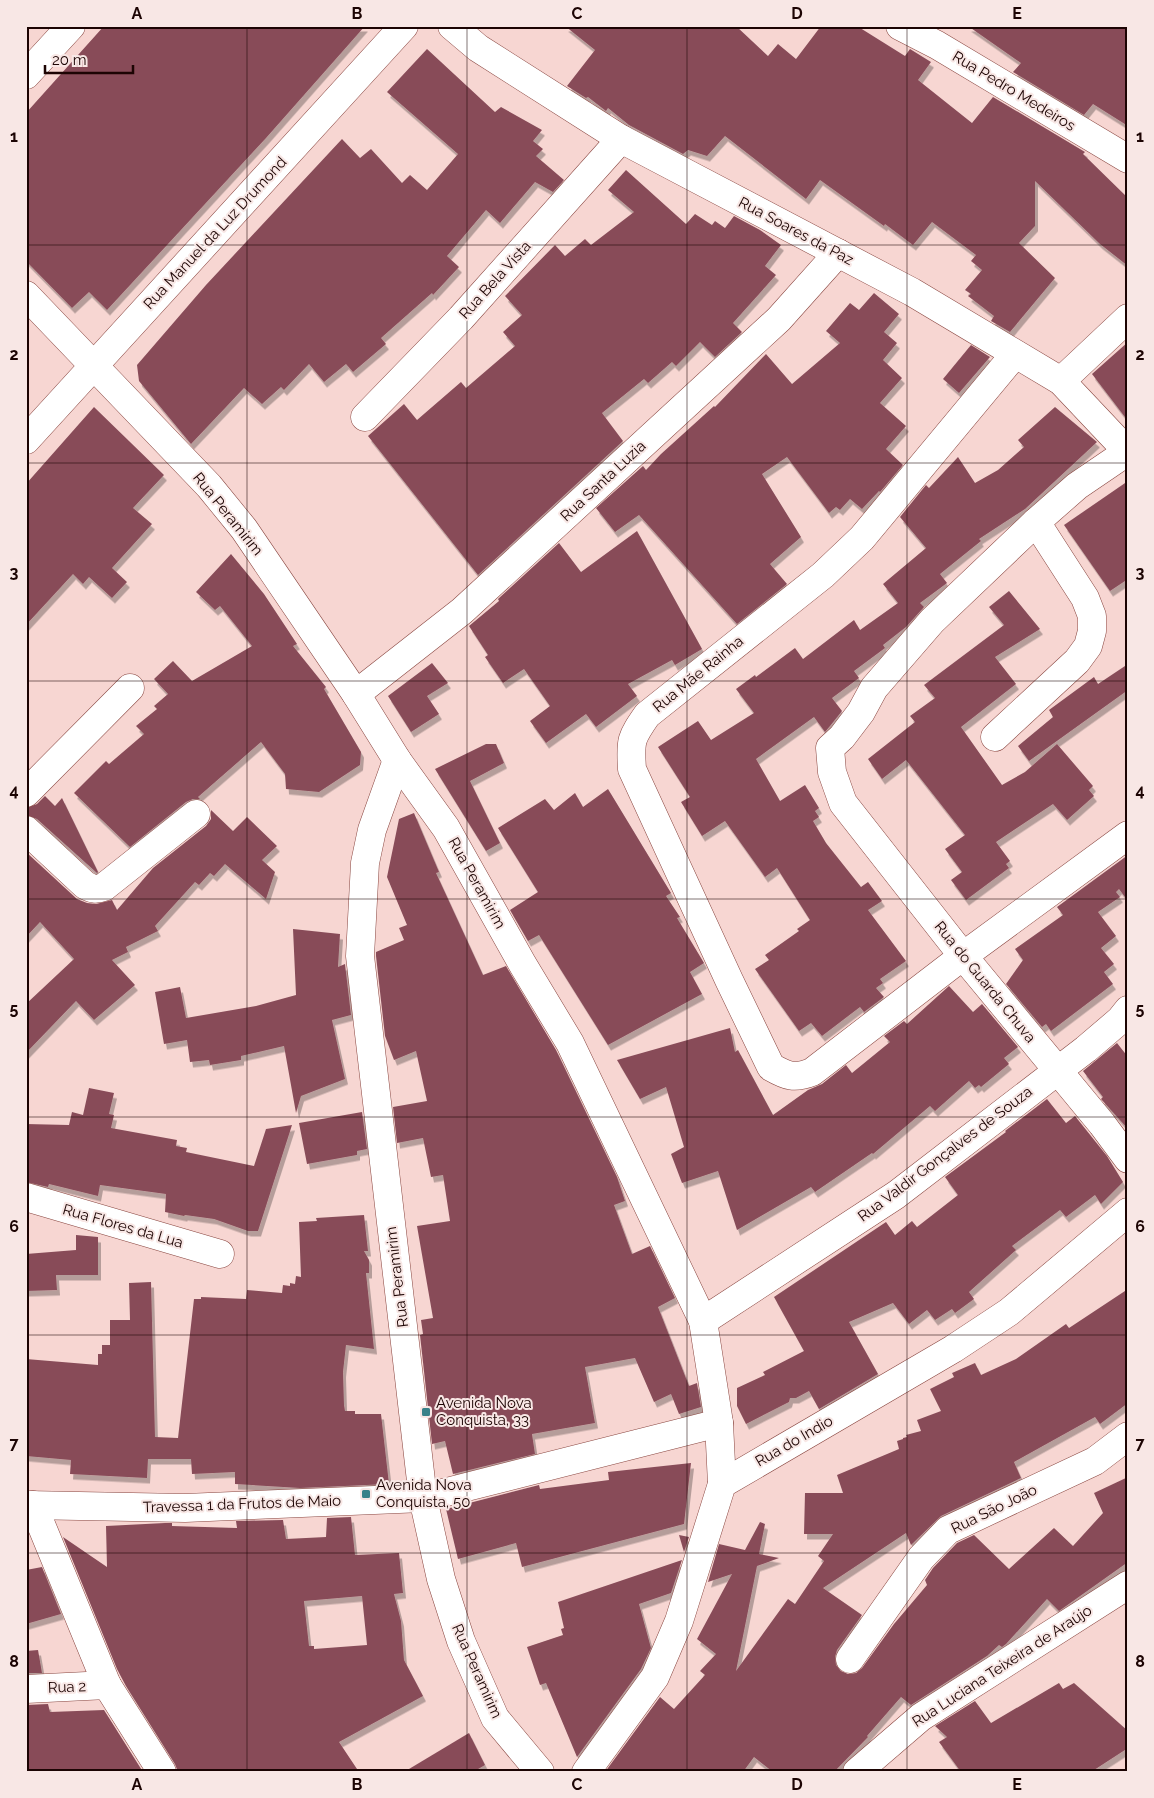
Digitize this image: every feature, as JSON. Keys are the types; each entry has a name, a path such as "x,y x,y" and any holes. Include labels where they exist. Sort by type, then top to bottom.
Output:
{"street":[{"path":"26,75 71,26"},
{"name":"Rua Manuel da Luz Drumond","path":"26,440 404,26"},
{"name":"Rua Soares da Paz","path":"452,26 478,48 621,139 912,292 1060,381 1127,452"},
{"name":"Rua Pedro Medeiros","path":"900,26 937,45 1128,158"},
{"name":"Rua Bela Vista","path":"365,417 461,318 621,139"},
{"name":"Rua Santa Luzia","path":"356,694 462,611 779,319 838,253"},
{"name":"Rua Peramirim","path":"26,295 209,486 244,529 356,694 397,760 446,828 523,965 570,1043 703,1321 719,1423 722,1484"},
{"path":"1060,381 1128,318"},
{"name":"Rua Mãe Rainha","path":"963,956 812,1072 799,1077 784,1075 771,1067 632,769 630,749 633,735 647,715 823,575 862,538 1015,354"},
{"path":"995,737 1077,661 1088,646 1092,631 1092,616 1085,598 1036,522 1077,486 1127,452"},
{"name":"Rua do Guarda Chuva","path":"1036,522 932,621 874,688 861,712 842,737 830,748 832,772 843,803 963,956 1102,1124 1128,1159"},
{"path":"26,792 130,688"},
{"name":"Rua Peramirim","path":"397,760 372,830 365,864 360,956 422,1498 441,1579 460,1641 495,1718 540,1772"},
{"path":"26,830 85,885 92,889 98,889 104,887 196,814"},
{"path":"963,956 1128,835"},
{"name":"Rua Valdir Gonçalves de Souza","path":"703,1321 896,1195 1086,1049 1120,1020 1128,1010"},
{"name":"Rua Flores da Lua","path":"26,1197 220,1254"},
{"name":"Rua do Indio","path":"722,1484 953,1349 1009,1312 1128,1212"},
{"name":"Travessa 1 da Frutos de Maio","path":"29,1505 185,1508 422,1498 719,1423"},
{"name":"Rua São João","path":"850,1659 921,1558 948,1530 1094,1461 1128,1436"},
{"path":"586,1772 655,1677 679,1621 722,1484"},
{"path":"29,1505 107,1686 162,1772"},
{"name":"Rua Luciana Teixeira de Araújo","path":"857,1772 921,1716 1128,1585"},
{"name":"Rua 2","path":"26,1689 107,1686"}],"building":[{"path":"104,26 365,26 266,138 107,310 89,292 72,308 26,261 26,113"},
{"path":"565,26 736,26 768,56 778,44 796,59 821,26 857,26 905,56 910,49 931,62 918,80 972,123 993,97 1085,152 1083,154 1128,198 1128,266 1100,244 1035,181 1035,226 1019,243 1055,278 1010,332 991,321 994,316 968,296 971,294 965,290 982,270 971,261 976,255 932,222 913,245 820,180 806,199 725,136 707,156 688,150 683,154 629,125 608,108 606,111 588,97 586,98 567,86 595,50"},
{"path":"968,26 1128,26 1128,126 1093,104 1084,115 1013,72 1021,63"},
{"path":"427,49 495,112 501,107 542,130 533,141 543,149 536,156 564,180 553,192 535,182 500,223 486,210 447,256 459,267 433,295 432,293 381,338 386,344 353,372 346,364 324,382 309,364 284,390 281,387 262,404 244,388 191,444 139,381 137,365 206,285 342,139 360,158 371,149 402,183 410,175 427,190 458,154 387,92"},
{"path":"626,170 686,224 695,214 712,225 715,221 725,228 734,216 760,230 781,245 765,266 776,275 733,323 742,332 715,357 700,342 676,366 672,362 648,383 644,379 602,413 623,441 478,575 368,436 404,404 417,420 461,382 466,388 515,346 503,332 522,315 505,296 555,245 565,256 585,239 591,245 634,212 608,190"},
{"path":"874,293 899,314 884,332 897,343 883,360 902,378 880,403 906,426 886,449 903,465 880,492 862,509 850,499 840,510 836,507 829,513 787,457 762,474 801,537 770,564 787,584 737,624 639,515 615,532 596,508 643,466 646,470 661,454 715,407 766,354 792,384 840,343 826,331 850,303 859,310"},
{"path":"1128,342 1128,421 1092,374"},
{"path":"971,345 990,357 959,393 943,379"},
{"path":"94,407 164,475 133,508 152,524 112,568 127,582 112,598 89,577 83,584 73,574 26,625 26,484"},
{"path":"1055,407 1097,442 1025,509 979,539 981,541 940,574 947,583 920,603 924,607 906,627 883,645 885,648 854,671 859,678 832,698 842,711 825,732 814,717 756,759 780,801 805,785 819,808 815,811 819,817 813,821 826,843 861,887 868,882 882,901 868,910 906,961 880,979 883,983 876,988 884,997 864,1012 860,1007 822,1036 811,1023 799,1031 755,969 769,960 765,955 799,931 797,929 810,920 777,868 765,877 725,821 702,836 681,802 690,797 658,747 698,721 711,740 754,713 736,689 755,675 756,677 795,648 803,659 854,620 860,630 898,603 883,584 926,548 900,517 926,485 929,488 958,457 975,483 998,470 1024,447 1018,440"},
{"path":"1128,481 1128,579 1110,591 1064,525"},
{"path":"637,531 702,649 675,665 672,660 628,684 637,696 596,727 586,714 546,743 530,721 550,706 524,669 503,683 485,657 488,655 469,626 499,601 498,599 559,543 581,572"},
{"path":"231,554 264,594 297,644 293,646 326,687 324,689 361,752 360,765 319,792 286,789 285,774 261,742 198,797 200,799 186,802 130,847 74,793 106,761 109,764 144,734 136,726 157,709 154,706 168,694 154,679 173,661 192,681 252,646 220,606 215,610 196,592"},
{"path":"1009,591 1040,629 995,657 1016,684 961,727 1002,785 1025,772 1057,744 1093,786 1089,790 1094,796 1067,820 1053,804 996,842 1010,861 1006,864 1009,868 966,900 951,880 962,872 945,849 965,835 906,760 882,779 868,759 915,722 910,716 935,698 924,685 1004,625 989,607"},
{"path":"432,663 448,683 427,696 439,714 411,732 388,696"},
{"path":"1128,664 1128,690 1029,761 1018,746 1053,717 1049,710 1094,677 1098,684"},
{"path":"486,744 496,744 504,763 470,781 500,843 486,851 435,769"},
{"path":"608,789 671,893 666,896 680,917 677,918 704,963 690,972 702,994 608,1045 539,935 528,941 510,910 538,892 498,828 545,799 554,810 575,793 583,807"},
{"path":"45,796 55,806 62,798 97,873 37,819 26,815 26,808 37,804"},
{"path":"211,810 233,831 247,817 277,846 262,860 275,872 266,899 225,864 214,876 210,873 199,885 195,882 155,926 158,931 126,947 128,952 112,960 135,985 94,1020 76,1001 26,1053 26,1004 74,959 40,922 26,937 26,852 77,899 96,904 112,900 117,910 153,868 206,826 211,819"},
{"path":"414,813 439,872 436,873 483,975 506,966 556,1050 617,1177 625,1201 614,1205 632,1254 650,1246 675,1298 658,1307 689,1386 697,1383 701,1407 679,1414 671,1394 654,1402 635,1358 585,1367 595,1423 532,1434 535,1454 453,1474 445,1441 432,1444 420,1335 423,1334 421,1320 433,1318 417,1226 450,1221 443,1175 431,1177 423,1138 397,1143 393,1107 427,1101 416,1051 394,1060 385,1036 376,956 376,952 404,940 399,928 407,925 387,877 399,819"},
{"path":"1128,855 1128,901 1119,889 1116,892 1120,897 1098,912 1116,936 1101,948 1114,964 1104,972 1113,984 1051,1031 1046,1024 1042,1027 1006,984 1023,960 1015,949 1063,915 1057,907"},
{"path":"293,929 340,934 338,967 345,964 351,1015 332,1020 345,1079 301,1096 296,1113 284,1046 241,1056 241,1060 210,1065 209,1060 190,1062 187,1040 164,1044 155,992 180,987 186,1018 256,1006 296,995"},
{"path":"949,986 973,1012 982,1004 1018,1047 1004,1058 1009,1064 981,1087 979,1085 975,1088 969,1081 935,1111 930,1106 873,1154 815,1192 811,1187 737,1230 718,1171 682,1183 671,1154 684,1147 666,1087 640,1099 617,1060 730,1028 735,1052 738,1050 773,1115 808,1090 822,1084 846,1065 852,1073 890,1042 884,1036 904,1021 907,1024"},
{"path":"1117,1043 1128,1057 1128,1129 1101,1099 1103,1097 1083,1071"},
{"path":"89,1088 114,1093 109,1114 114,1115 111,1128 177,1140 176,1146 187,1148 186,1152 254,1166 266,1129 292,1125 258,1231 248,1231 214,1219 165,1212 166,1194 100,1185 98,1196 49,1184 48,1187 26,1182 26,1124 69,1125 72,1112 83,1115"},
{"path":"1047,1099 1066,1123 1075,1116 1107,1156 1123,1182 1101,1204 1095,1195 1066,1217 1060,1210 1012,1246 1016,1250 969,1292 974,1299 955,1313 952,1309 935,1320 927,1310 909,1324 893,1303 849,1322 878,1374 819,1409 809,1391 796,1398 790,1398 789,1402 746,1424 737,1406 737,1388 765,1375 763,1372 804,1351 774,1297 886,1222 895,1235 912,1221 917,1227 958,1195 945,1177"},
{"path":"362,1112 367,1149 357,1151 357,1155 307,1164 299,1123"},
{"path":"364,1215 368,1251 364,1251 369,1260 369,1273 366,1273 374,1349 346,1345 343,1372 344,1405 345,1411 355,1411 355,1414 381,1414 389,1484 300,1488 235,1484 235,1472 192,1474 191,1459 148,1459 147,1478 70,1474 71,1460 26,1456 26,1359 98,1365 98,1354 102,1354 102,1345 110,1345 110,1320 130,1320 129,1283 151,1282 155,1437 178,1438 194,1299 201,1299 201,1297 246,1299 247,1290 282,1293 283,1285 290,1286 290,1283 295,1284 296,1276 301,1277 299,1222 317,1221 316,1218"},
{"path":"76,1235 98,1237 98,1275 56,1275 57,1290 26,1291 26,1254 76,1250"},
{"path":"1128,1289 1128,1403 1100,1424 1095,1417 1014,1462 1021,1478 941,1516 911,1545 906,1533 823,1588 862,1615 837,1650 835,1657 836,1665 841,1671 848,1674 856,1673 862,1668 894,1624 927,1585 925,1580 933,1568 957,1543 974,1535 1009,1569 1054,1528 1073,1546 1103,1513 1094,1493 1128,1477 1128,1562 1059,1611 1047,1599 1006,1644 1002,1647 999,1645 987,1656 911,1705 901,1697 868,1737 834,1772 773,1772 754,1757 743,1772 605,1772 660,1697 674,1709 705,1675 700,1671 716,1654 697,1639 732,1574 708,1582 719,1544 745,1550 760,1522 765,1524 759,1554 779,1558 757,1566 736,1671 788,1599 795,1604 824,1561 818,1556 833,1534 804,1534 805,1493 843,1493 837,1475 899,1449 897,1441 907,1437 906,1435 921,1431 917,1420 941,1411 930,1389 954,1377 952,1373 975,1363 981,1375 1016,1359 1066,1324 1069,1328"},
{"path":"691,1463 684,1524 522,1567 516,1543 458,1559 446,1509 539,1485 540,1489 609,1480 608,1472"},
{"path":"351,1517 355,1555 399,1553 403,1593 394,1594 401,1621 404,1660 423,1696 339,1742 359,1772 178,1772 117,1669 63,1537 107,1567 106,1526 172,1523 172,1526 237,1528 236,1521 283,1520 286,1539 326,1537 327,1518","holes":["362,1596 367,1645 314,1649 314,1646 309,1646 304,1601"]},
{"path":"679,1535 689,1537 684,1552"},
{"path":"682,1560 671,1593 639,1604 651,1648 641,1669 577,1757 546,1683 540,1685 527,1647 563,1635 561,1629 564,1628 558,1602"},
{"path":"42,1567 61,1614 26,1624 26,1570"},
{"path":"38,1650 42,1673 26,1673 26,1651"},
{"path":"1059,1683 1063,1689 1074,1683 1128,1731 1128,1748 1091,1772 961,1772 939,1742 947,1737 935,1726 975,1701 991,1723"},
{"path":"48,1704 50,1712 104,1710 143,1772 26,1772 26,1705"},
{"path":"469,1733 485,1765 473,1772 404,1772"}],"place":[{"name":"Avenida Nova Conquista, 33","path":"426,1412"},
{"name":"Avenida Nova Conquista, 50","path":"366,1494"}]}
